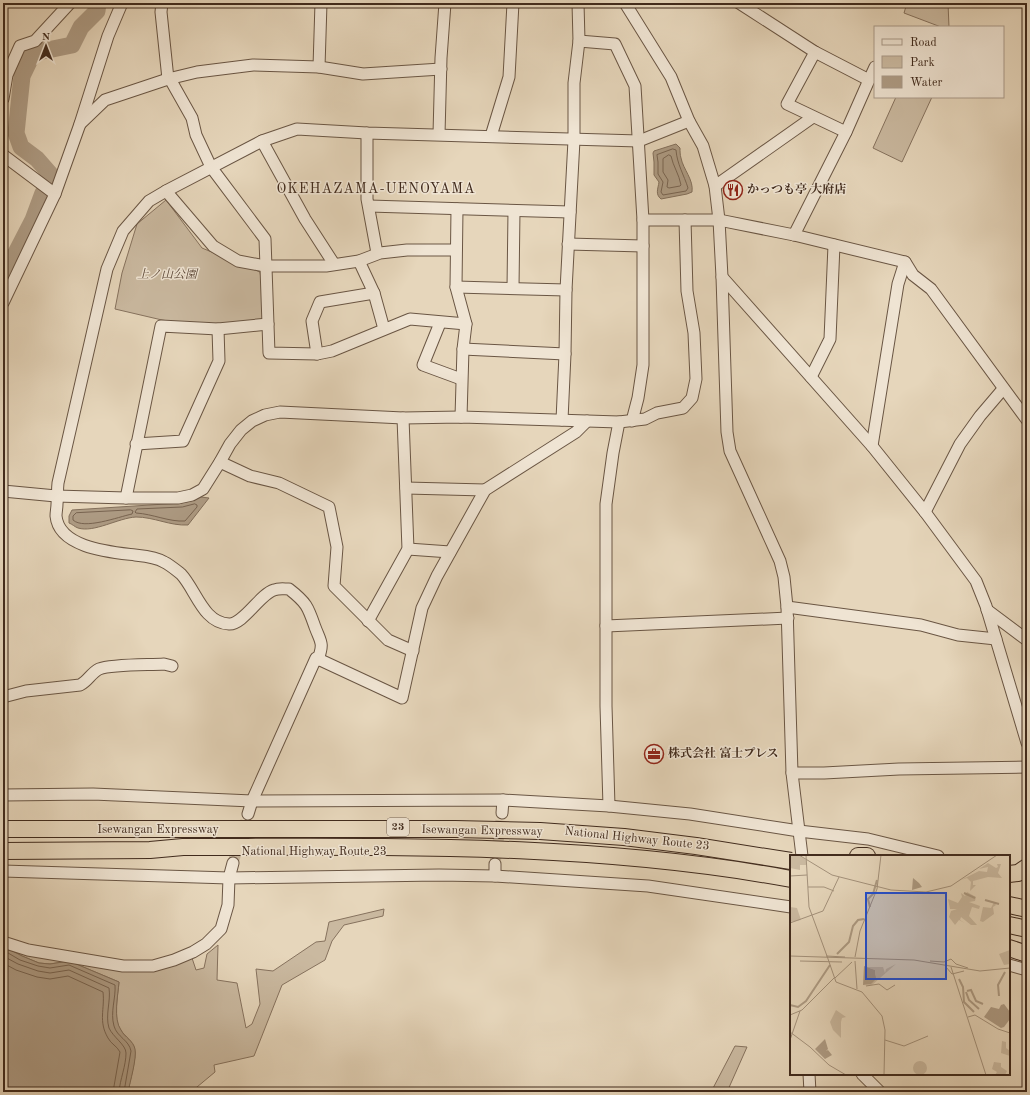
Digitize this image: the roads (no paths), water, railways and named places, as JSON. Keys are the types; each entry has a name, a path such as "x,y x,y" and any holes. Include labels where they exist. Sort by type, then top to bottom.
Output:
{"highway":[{"name":"Isewangan Expressway","path":"3,828 455,829 540,831 624,837 790,860"},
{"name":"Isewangan Expressway","path":"3,851 150,850 183,847 391,847 539,851 695,864 790,879"},
{"name":"National Highway Route 23","path":"3,854 153,852 520,852 709,869 790,882"},
{"path":"1010,874 1018,872 1027,867"},
{"path":"1010,904 1027,906"},
{"path":"1010,904 1027,909"},
{"path":"1010,925 1027,929"},
{"path":"1010,929 1027,933"},
{"path":"1010,948 1027,954"}],"street":[{"path":"3,99 7,75 20,46 34,41 70,3"},
{"path":"3,303 55,194 80,124 108,36 122,3"},
{"path":"162,3 161,12 169,79 192,118 196,135 211,166 265,239 269,353 318,354 332,351 410,319 440,323 466,324"},
{"path":"318,67 321,3"},
{"path":"440,134 441,69 445,3"},
{"path":"491,136 509,77 513,3"},
{"path":"562,420 566,290 574,140 574,83 579,41 578,3"},
{"path":"625,3 671,77 688,121 704,146 716,186 722,277 727,432 730,451 780,561 784,577 788,613 792,773 802,855"},
{"path":"739,3 815,52 869,80"},
{"path":"579,41 615,44 635,86 643,220 643,365 638,398 632,421"},
{"path":"815,52 787,104 846,132"},
{"path":"80,124 105,100 169,79 197,72 253,65 318,67 363,74 441,69"},
{"path":"794,235 846,132 874,69"},
{"path":"716,186 814,116"},
{"path":"318,660 322,649 322,643 311,614 304,602 289,590 277,589 268,593 234,624 218,622 206,612 181,575 162,560 146,556 97,549 78,543 66,536 59,526 56,517 58,503 56,496 107,269 123,231 149,201 166,191 211,166 262,142 297,129 639,142 688,121"},
{"path":"367,132 367,199 377,253"},
{"path":"262,142 305,219 334,264"},
{"path":"3,154 55,194"},
{"path":"166,191 213,246 238,261 265,266 326,266 359,261 377,253 407,250 456,250"},
{"path":"369,206 570,212"},
{"path":"457,209 456,287 466,324 461,379 461,416"},
{"path":"513,288 514,211"},
{"path":"643,220 719,220 794,235 905,262 913,275 931,289 1027,420"},
{"path":"3,491 56,496 126,498 178,498 192,495 203,489 230,444 241,430 252,421 265,415 280,412 403,418 461,416 619,422 645,419 657,413 683,408 692,398 696,379 694,333 688,291 685,220"},
{"path":"568,244 643,246"},
{"path":"811,377 830,339 834,245"},
{"path":"359,261 374,293 384,329"},
{"path":"872,446 898,284 905,262"},
{"path":"722,277 872,446 924,512 976,582 987,610 1027,743"},
{"path":"456,287 566,290"},
{"path":"318,354 312,321 320,302 374,293"},
{"path":"440,323 423,365 461,379"},
{"path":"126,498 160,326 218,329 268,324"},
{"path":"136,444 183,440 219,362 218,329"},
{"path":"463,349 565,354"},
{"path":"924,512 960,444 980,416 1003,389"},
{"path":"368,621 408,549 403,418"},
{"path":"248,814 252,801 316,658 402,698 422,608 437,576 485,490 576,432 587,421"},
{"path":"609,806 606,706 606,504 619,422"},
{"path":"220,462 250,476 279,483 329,506 337,547 334,586 388,640 413,651"},
{"path":"406,488 485,490"},
{"path":"408,549 450,552"},
{"path":"987,610 1027,640"},
{"path":"606,626 788,613 921,625 958,635 996,639"},
{"path":"3,697 26,691 80,685 86,682 94,672 110,667 164,664 172,666"},
{"path":"792,773 899,769 1027,767"},
{"path":"3,795 93,794 252,801 503,800 609,806 690,814 800,836 868,839 934,855"},
{"path":"502,813 503,800"},
{"path":"3,942 28,950 123,966 153,966 167,962 192,952 206,944 221,930 228,905 229,878 233,863"},
{"path":"495,864 495,876"},
{"path":"3,871 229,878 439,875 495,876 648,886 790,907"},
{"path":"1010,965 1027,970"},
{"path":"809,1075 810,1092"},
{"path":"863,1075 880,1092"}],"water":[{"path":"676,144 680,148 680,156 690,179 692,192 661,199 657,193 659,182 654,175 653,153 654,151"},
{"path":"201,497 209,498 188,525 175,524 143,517 129,518 91,529 78,528 69,523 69,516 72,510 181,503"},
{"path":"3,946 39,963 50,964 69,961 119,982 117,1020 123,1033 131,1041 135,1049 134,1064 128,1092 3,1092"}],"waterway":[{"path":"50,176 51,175 37,159 21,147 16,133 22,76 33,53 72,45 81,27 97,11 98,3"},
{"path":"3,278 33,220 43,193"}],"tunnel":[{"path":"495,864 502,813"},
{"path":"233,863 248,814"}],"place":[{"name":"かっつも亭 大府店","path":"733,190"},
{"name":"株式会社 富士プレス","path":"654,754"}],"district":[{"name":"OKEHAZAMA-UENOYAMA","path":"376,189"}],"park label":[{"name":"上ノ山公園","path":"167,275"}]}
